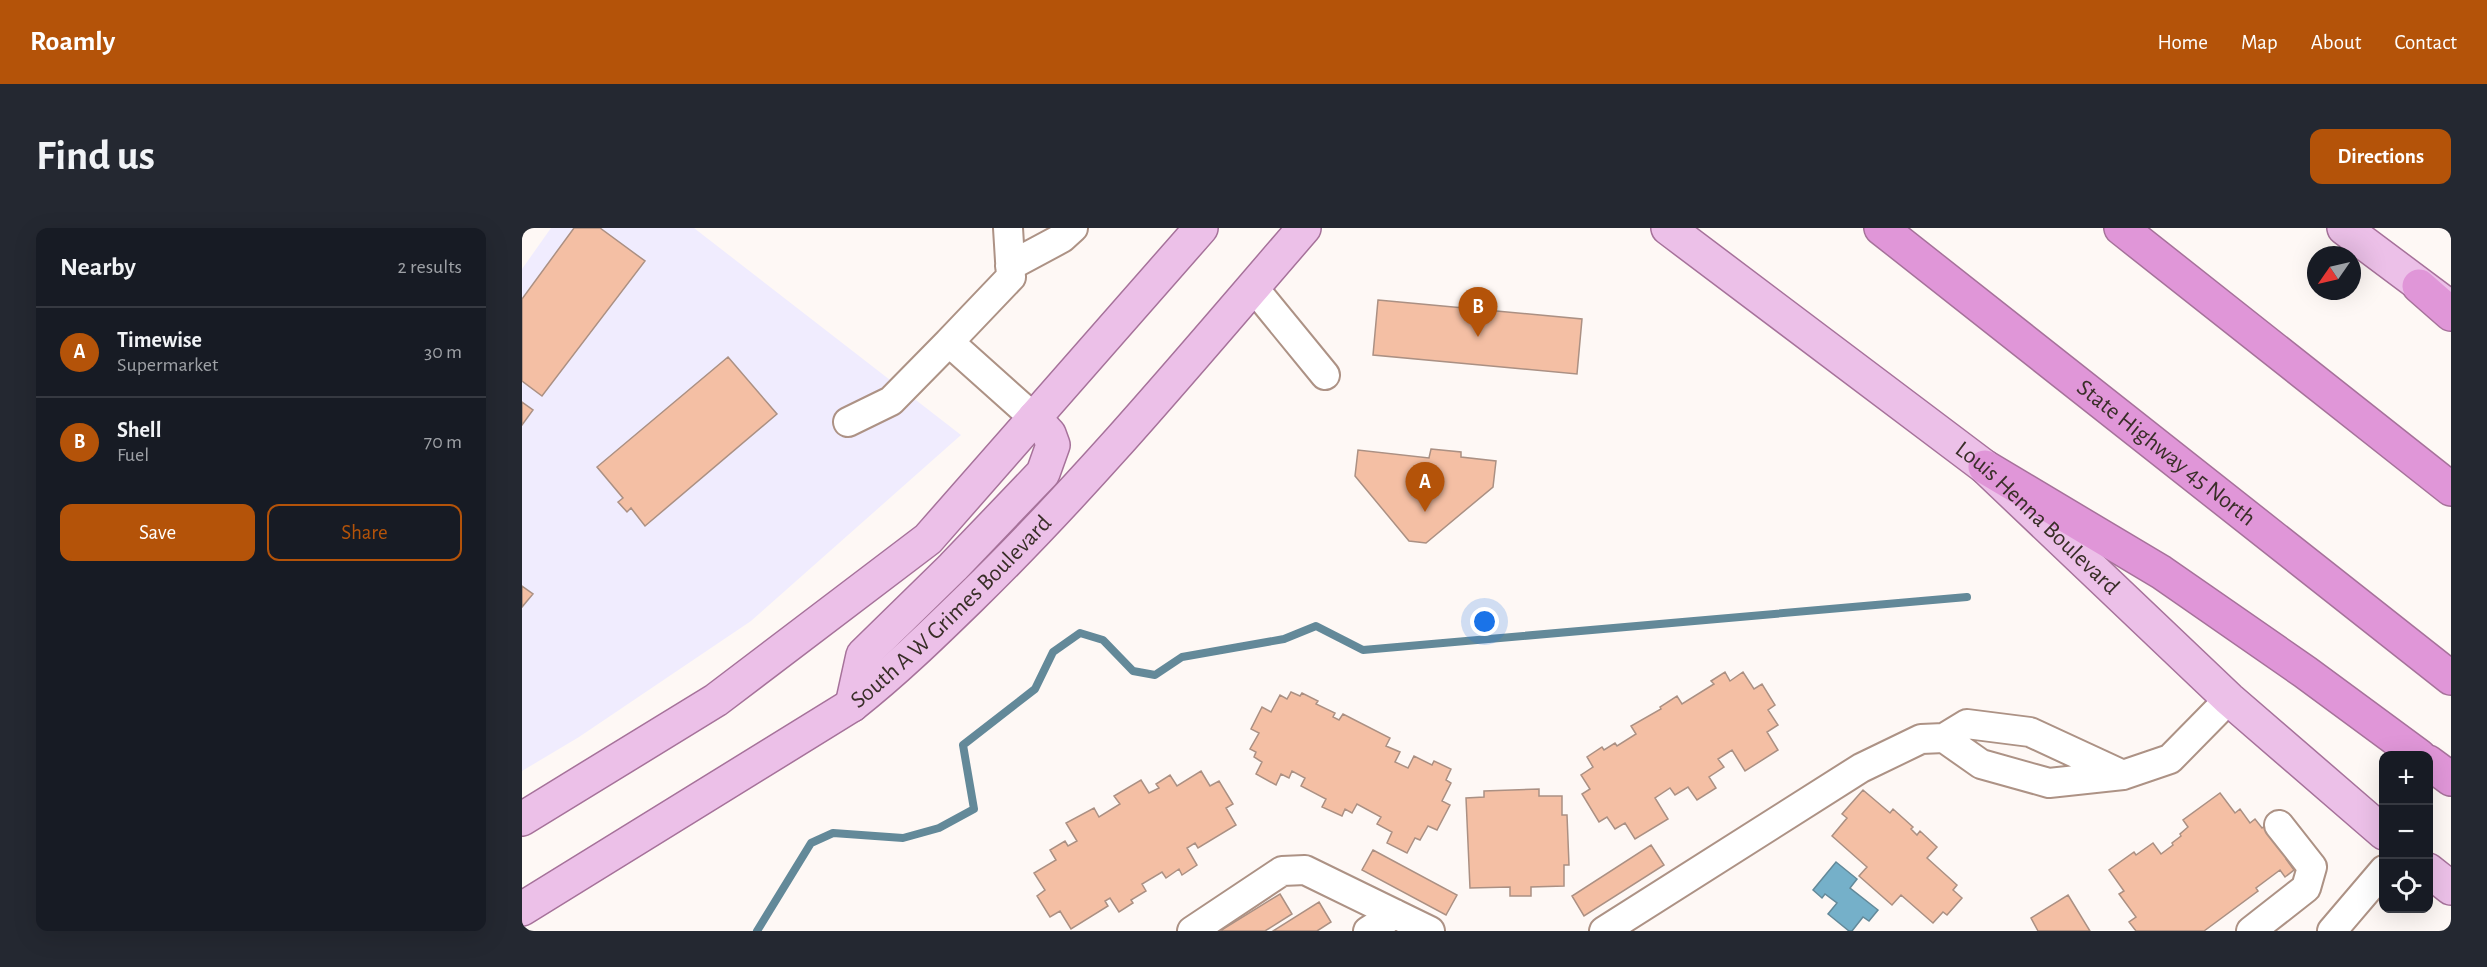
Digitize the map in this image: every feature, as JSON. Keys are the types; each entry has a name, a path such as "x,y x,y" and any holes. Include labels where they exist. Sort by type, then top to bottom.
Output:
{"highway":[{"name":"State Highway 45 North","path":"1881,228 2451,678"},
{"path":"2121,228 2451,489"},
{"path":"2419,286 2451,314"},
{"path":"1985,467 2161,572 2306,672 2412,751"},
{"path":"2433,766 2451,779"}],"main road":[{"path":"522,819 716,700 928,539 1201,228"},
{"name":"South A W Grimes Boulevard","path":"522,909 852,705 895,671 1016,554 1101,463 1304,228"},
{"name":"Louis Henna Boulevard","path":"1668,228 1985,467 2229,699 2379,829"},
{"path":"2344,228 2451,308"},
{"path":"852,705 863,655 953,567 1043,473 1053,445 1049,434 1035,418"},
{"path":"2433,874 2451,888"}],"lane":[{"path":"848,422 891,401 1011,277 1008,228"},
{"path":"1010,266 1062,238 1073,228"},
{"path":"1253,287 1325,375"},
{"path":"949,342 1035,418"},
{"path":"1944,738 1980,765 2049,783 2122,775 2170,759 2229,699"},
{"path":"1604,931 1861,768 1921,739 1944,738 1967,724 2030,732 2122,775"},
{"path":"2251,931 2306,888 2312,867 2279,825"},
{"path":"1192,931 1282,871 1305,870 1430,931"},
{"path":"2332,931 2379,876"},
{"path":"1368,931 1395,914"}],"shaded area":[{"path":"551,228 694,228 961,435 751,621 579,737 522,771 522,269"}],"water":[{"path":"1836,862 1857,879 1850,888 1878,910 1869,921 1863,917 1852,931 1828,914 1837,903 1825,894 1822,898 1813,890"}],"building":[{"path":"574,228 600,228 645,261 542,396 522,381 522,299"},
{"path":"1378,300 1582,319 1577,374 1373,355"},
{"path":"728,357 777,414 645,526 631,508 627,512 618,502 623,498 597,467"},
{"path":"522,402 533,410 522,425"},
{"path":"1431,449 1461,452 1461,457 1496,461 1493,487 1426,543 1409,541 1355,476 1358,450 1429,458"},
{"path":"522,586 533,594 522,607"},
{"path":"1725,672 1730,681 1743,672 1754,689 1762,684 1775,705 1768,710 1778,725 1767,732 1778,750 1745,771 1732,750 1718,759 1724,767 1709,777 1716,788 1697,800 1688,787 1675,795 1670,788 1655,798 1668,819 1635,839 1625,823 1615,829 1607,817 1599,822 1582,794 1590,789 1581,775 1593,767 1587,757 1602,747 1604,750 1615,743 1617,746 1636,734 1631,726 1661,709 1660,707 1677,696 1682,704 1714,684 1711,681"},
{"path":"1291,692 1300,696 1302,693 1318,701 1316,704 1335,713 1333,717 1339,720 1343,714 1390,738 1386,746 1400,752 1395,762 1408,768 1414,756 1432,765 1434,761 1451,769 1446,780 1451,783 1442,801 1450,805 1437,830 1428,826 1420,840 1415,838 1407,853 1387,843 1392,832 1377,824 1381,817 1357,804 1352,813 1345,809 1342,816 1322,807 1326,799 1301,786 1305,778 1292,771 1289,778 1281,774 1276,785 1256,774 1262,762 1254,757 1256,752 1250,749 1259,733 1251,729 1262,707 1271,712 1280,695 1287,699"},
{"path":"1201,771 1210,786 1219,781 1233,804 1226,808 1236,825 1198,848 1195,843 1187,848 1197,865 1182,875 1179,869 1166,878 1162,872 1142,884 1146,891 1131,900 1133,903 1119,912 1110,898 1105,901 1108,906 1071,929 1060,911 1050,917 1037,896 1045,890 1034,873 1056,860 1050,850 1065,841 1068,846 1077,841 1066,823 1094,808 1099,817 1120,804 1114,796 1141,780 1149,793 1159,788 1156,784 1170,775 1177,786"},
{"path":"1539,789 1539,796 1562,796 1562,815 1567,815 1569,865 1564,865 1564,886 1531,887 1531,896 1510,896 1510,887 1470,888 1466,798 1484,797 1484,791"},
{"path":"1863,790 1890,813 1893,809 1913,827 1911,829 1917,835 1920,831 1937,847 1927,858 1957,885 1953,890 1962,898 1947,915 1943,912 1933,923 1901,895 1892,905 1859,876 1867,867 1832,836 1847,818 1842,814"},
{"path":"2220,793 2235,813 2240,809 2250,823 2255,819 2262,828 2266,825 2289,857 2286,859 2294,870 2285,877 2280,870 2256,888 2258,891 2204,931 2136,931 2129,922 2136,917 2119,894 2124,891 2109,870 2134,852 2136,855 2153,843 2161,854 2173,845 2172,843 2188,827 2183,820"},
{"path":"1651,845 1664,865 1584,916 1572,896"},
{"path":"1373,850 1457,895 1446,915 1362,870"},
{"path":"1280,894 1292,914 1265,931 1220,931"},
{"path":"2068,895 2090,931 2038,931 2031,918"},
{"path":"1319,902 1331,922 1317,931 1273,931"}],"waterway":[{"path":"757,931 811,843 833,833 903,838 939,828 974,809 963,745 1035,689 1053,652 1080,633 1103,640 1133,671 1155,675 1182,657 1284,639 1316,626 1363,650 1967,597"}],"place":[{"name":"Shell","path":"1478,337"},
{"name":"Timewise","path":"1425,512"}]}
